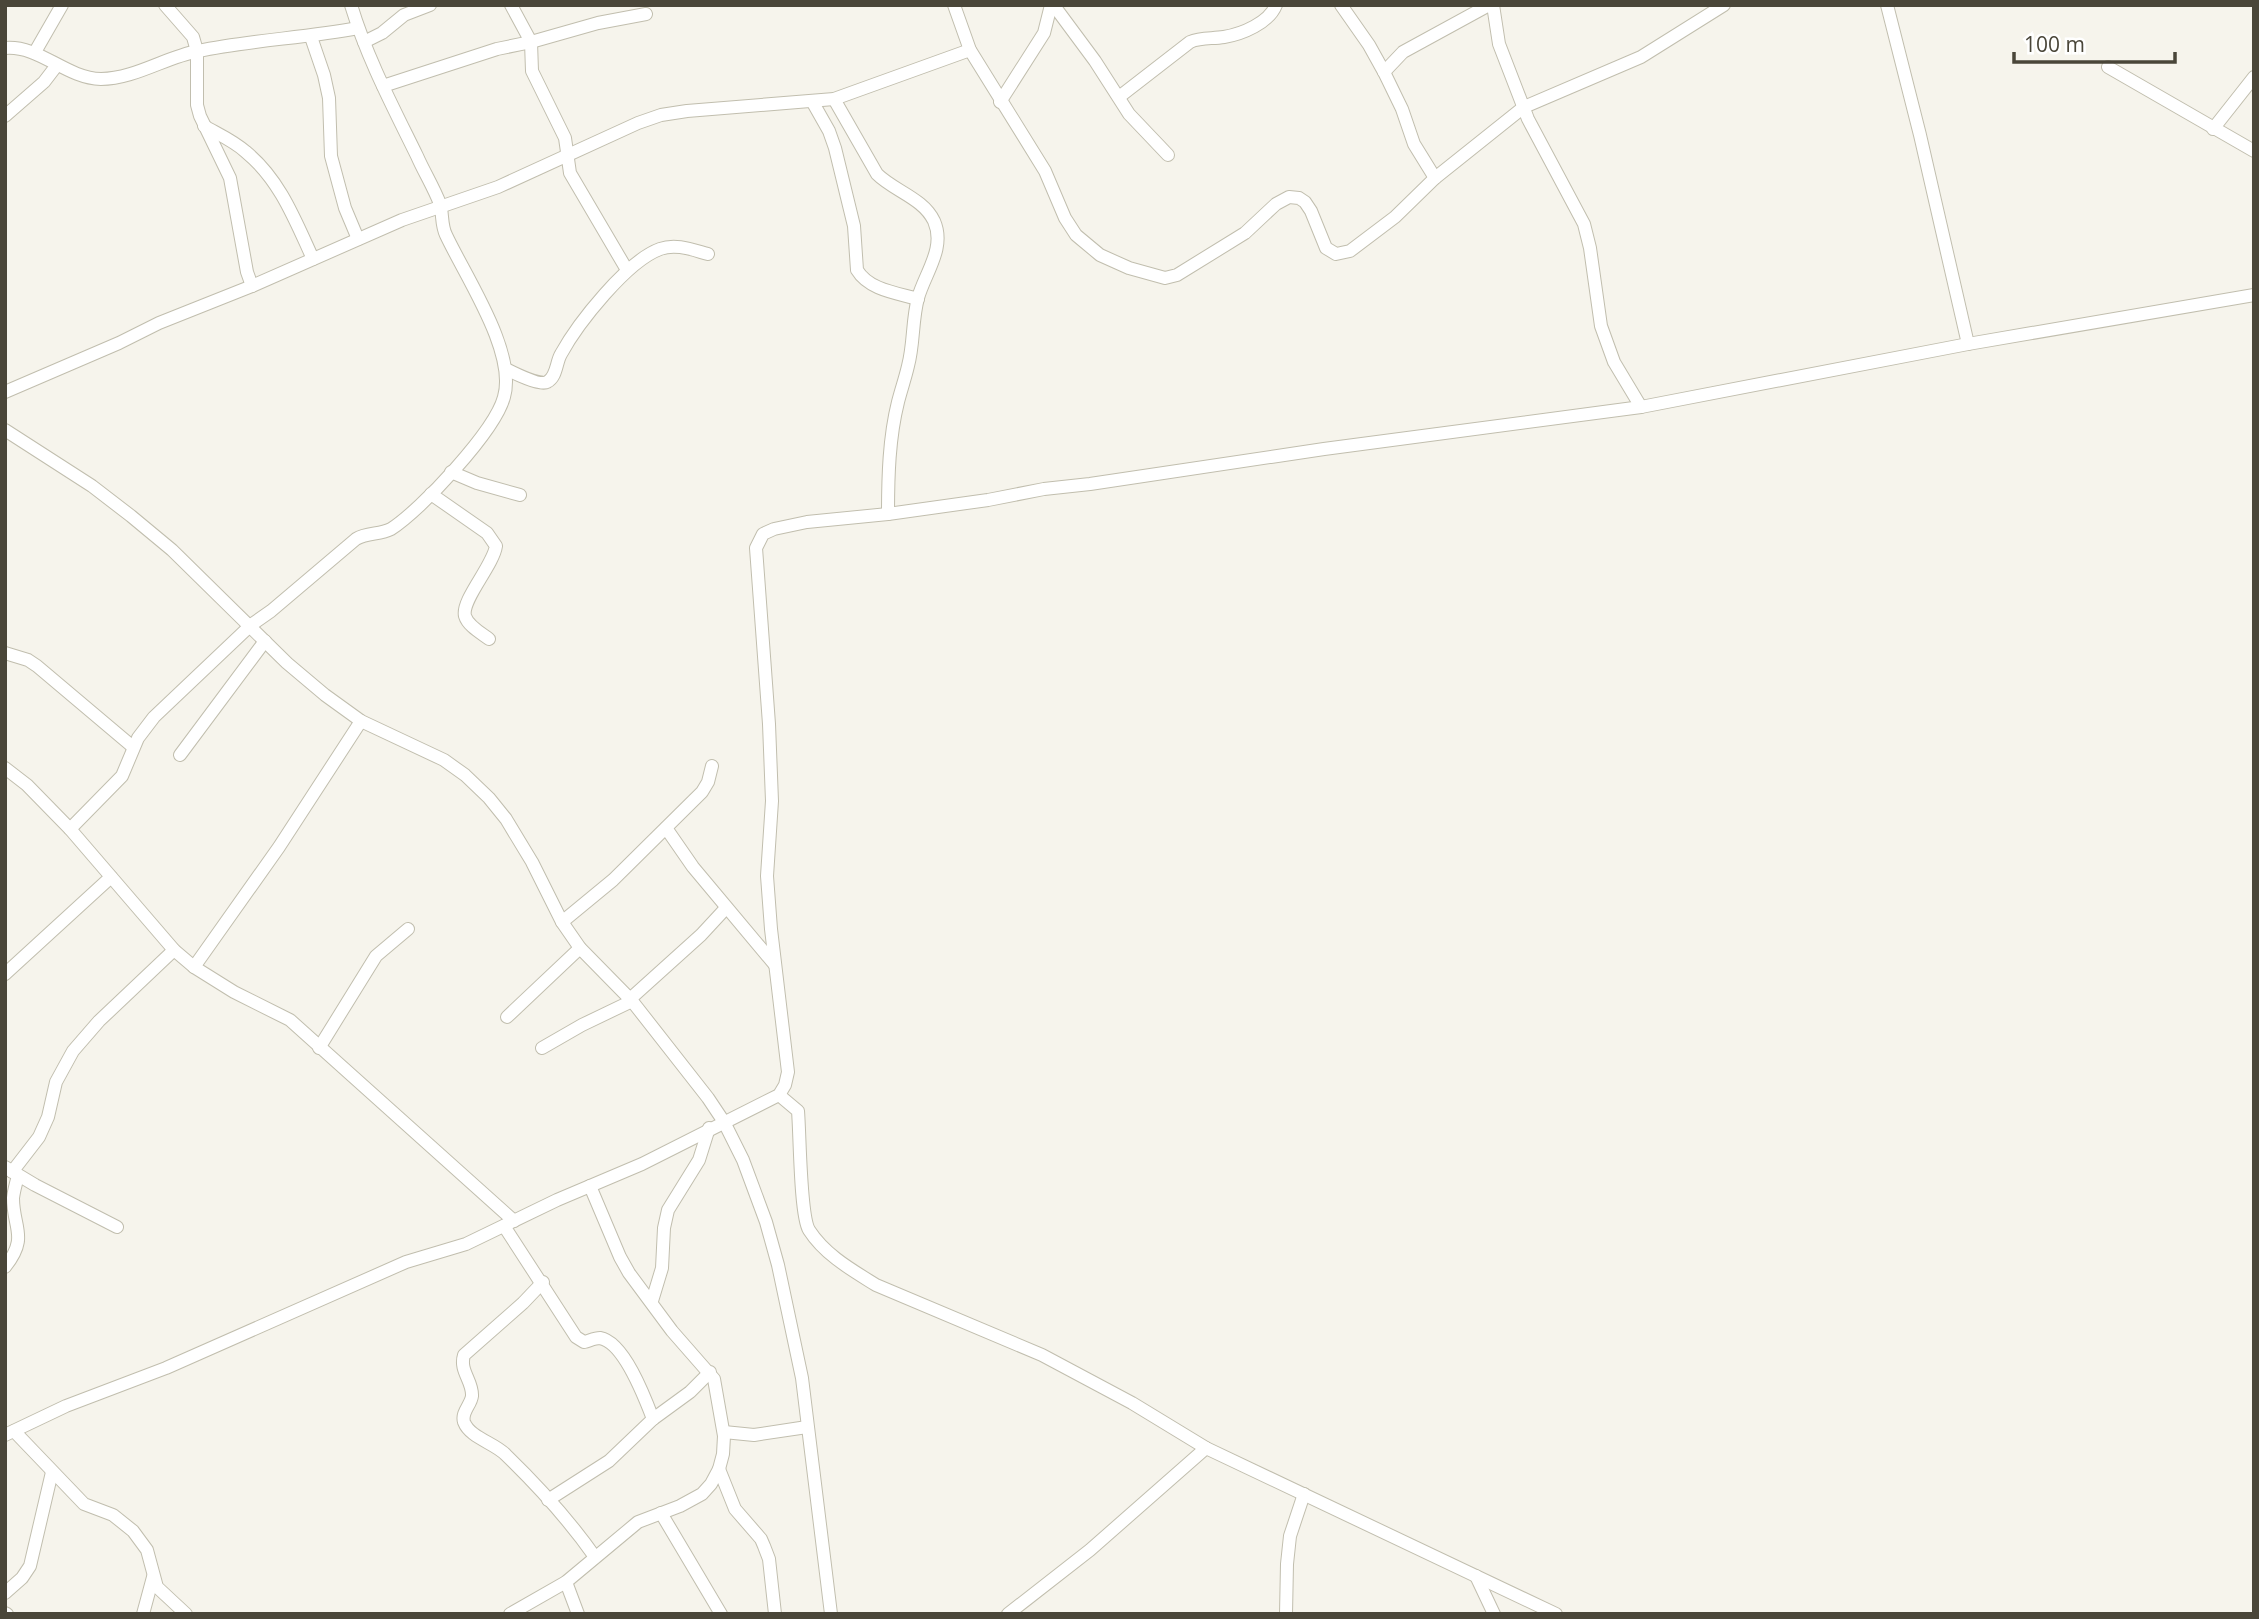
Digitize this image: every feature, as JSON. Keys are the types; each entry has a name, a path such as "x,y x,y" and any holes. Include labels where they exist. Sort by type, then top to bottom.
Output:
{"street":[{"path":"35,52 62,5"},
{"path":"165,5 193,37 197,51 197,105 204,126 230,178 247,272 252,286"},
{"path":"70,829 122,776 134,747 154,717 250,625 271,611 356,539 366,534 389,530 431,494 491,423 504,399 506,369 492,327 444,231 441,207 383,86 351,5"},
{"path":"364,42 382,33 404,15 430,5"},
{"path":"512,5 531,43 532,71 565,138 570,173 627,270"},
{"path":"954,5 970,50 1045,171 1065,218 1076,235 1100,255 1129,268 1165,278 1177,275 1239,237 1276,204 1289,197 1299,198 1311,211 1326,248 1336,254 1350,251 1395,217 1435,178 1524,107 1630,63 1659,48 1724,5"},
{"path":"1119,97 1190,42 1199,38 1238,34 1270,16 1276,5"},
{"path":"1341,5 1384,72 1402,109 1414,144 1435,178"},
{"path":"1384,72 1403,52 1491,5 1499,44 1524,107 1584,223 1601,327 1615,362 1640,407"},
{"path":"1887,5 1968,344"},
{"path":"1000,102 1044,33 1055,6"},
{"path":"1055,6 1139,126 1168,155"},
{"path":"383,86 497,49 531,43 598,23 646,15"},
{"path":"6,45 35,52 83,77 102,79 124,75 197,51 311,37 358,28"},
{"path":"311,37 329,98 331,156 345,208 358,239"},
{"path":"5,392 358,239 498,187 638,123 661,115 834,99 970,50"},
{"path":"5,116 44,82 57,65"},
{"path":"2108,68 2254,151"},
{"path":"2213,129 2254,77"},
{"path":"834,99 877,174 886,183 917,201 934,222 937,242 936,255 918,299 909,366 897,405 888,472 888,514"},
{"path":"812,100 829,131 849,204 854,226 856,271 874,286 918,299"},
{"path":"204,126 244,150 270,176 282,194 313,259"},
{"path":"506,369 542,383 548,381 554,374 567,344 627,270 660,249 671,247 708,254"},
{"path":"186,1614 163,1594 154,1576 147,1550 133,1531 113,1515 84,1504 10,1433 66,1406 166,1368 406,1262 466,1244 642,1164 779,1095 785,1086 788,1072 767,868 772,801 756,548 763,534 807,522 888,514 1296,453 1640,407 1968,344 2254,295"},
{"path":"5,430 92,486 131,516 172,550 325,695 361,721 444,760 465,775 489,798 520,841 562,922 580,948 631,1000 708,1098 724,1122 743,1160 778,1265 802,1378 831,1614"},
{"path":"451,472 477,483 520,495"},
{"path":"431,494 487,533 496,546 493,558 467,603 465,612 470,624 489,639"},
{"path":"180,755 265,640"},
{"path":"5,653 37,666 134,747"},
{"path":"194,967 279,847 361,721"},
{"path":"562,922 613,880 705,788 712,766"},
{"path":"5,768 27,785 70,829 174,950 194,967 234,992 290,1020 509,1223 579,1340 584,1342 602,1339 611,1344 636,1379 653,1419"},
{"path":"666,828 693,867 775,965"},
{"path":"5,974 110,877"},
{"path":"542,1048 631,1000 692,944 726,908"},
{"path":"319,1048 376,956 408,929"},
{"path":"507,1017 580,948"},
{"path":"5,1267 16,1251 19,1239 12,1172 39,1137 48,1117 56,1082 73,1051 99,1021 174,950"},
{"path":"779,1095 798,1111 805,1218 808,1228 831,1255 876,1284 1042,1355 1132,1403 1206,1448 1556,1614"},
{"path":"652,1301 662,1268 667,1210 699,1160 709,1129"},
{"path":"12,1172 117,1227"},
{"path":"510,1614 566,1582 638,1522 702,1494 719,1469 724,1432 717,1392 710,1372 671,1331 652,1301 638,1286 620,1257 590,1186"},
{"path":"542,1282 523,1303 464,1355 463,1368 472,1394 464,1419 465,1424 475,1433 505,1453 566,1518 595,1557"},
{"path":"548,1500 609,1461 653,1419 690,1392 710,1372"},
{"path":"724,1432 754,1435 807,1427"},
{"path":"1008,1614 1090,1550 1206,1448"},
{"path":"719,1469 729,1500 764,1546 769,1559 775,1614"},
{"path":"5,1593 22,1578 30,1566 52,1472"},
{"path":"1286,1614 1290,1536 1304,1494"},
{"path":"661,1513 721,1614"},
{"path":"143,1614 154,1576"},
{"path":"1476,1576 1494,1614"},
{"path":"566,1582 578,1614"}]}
